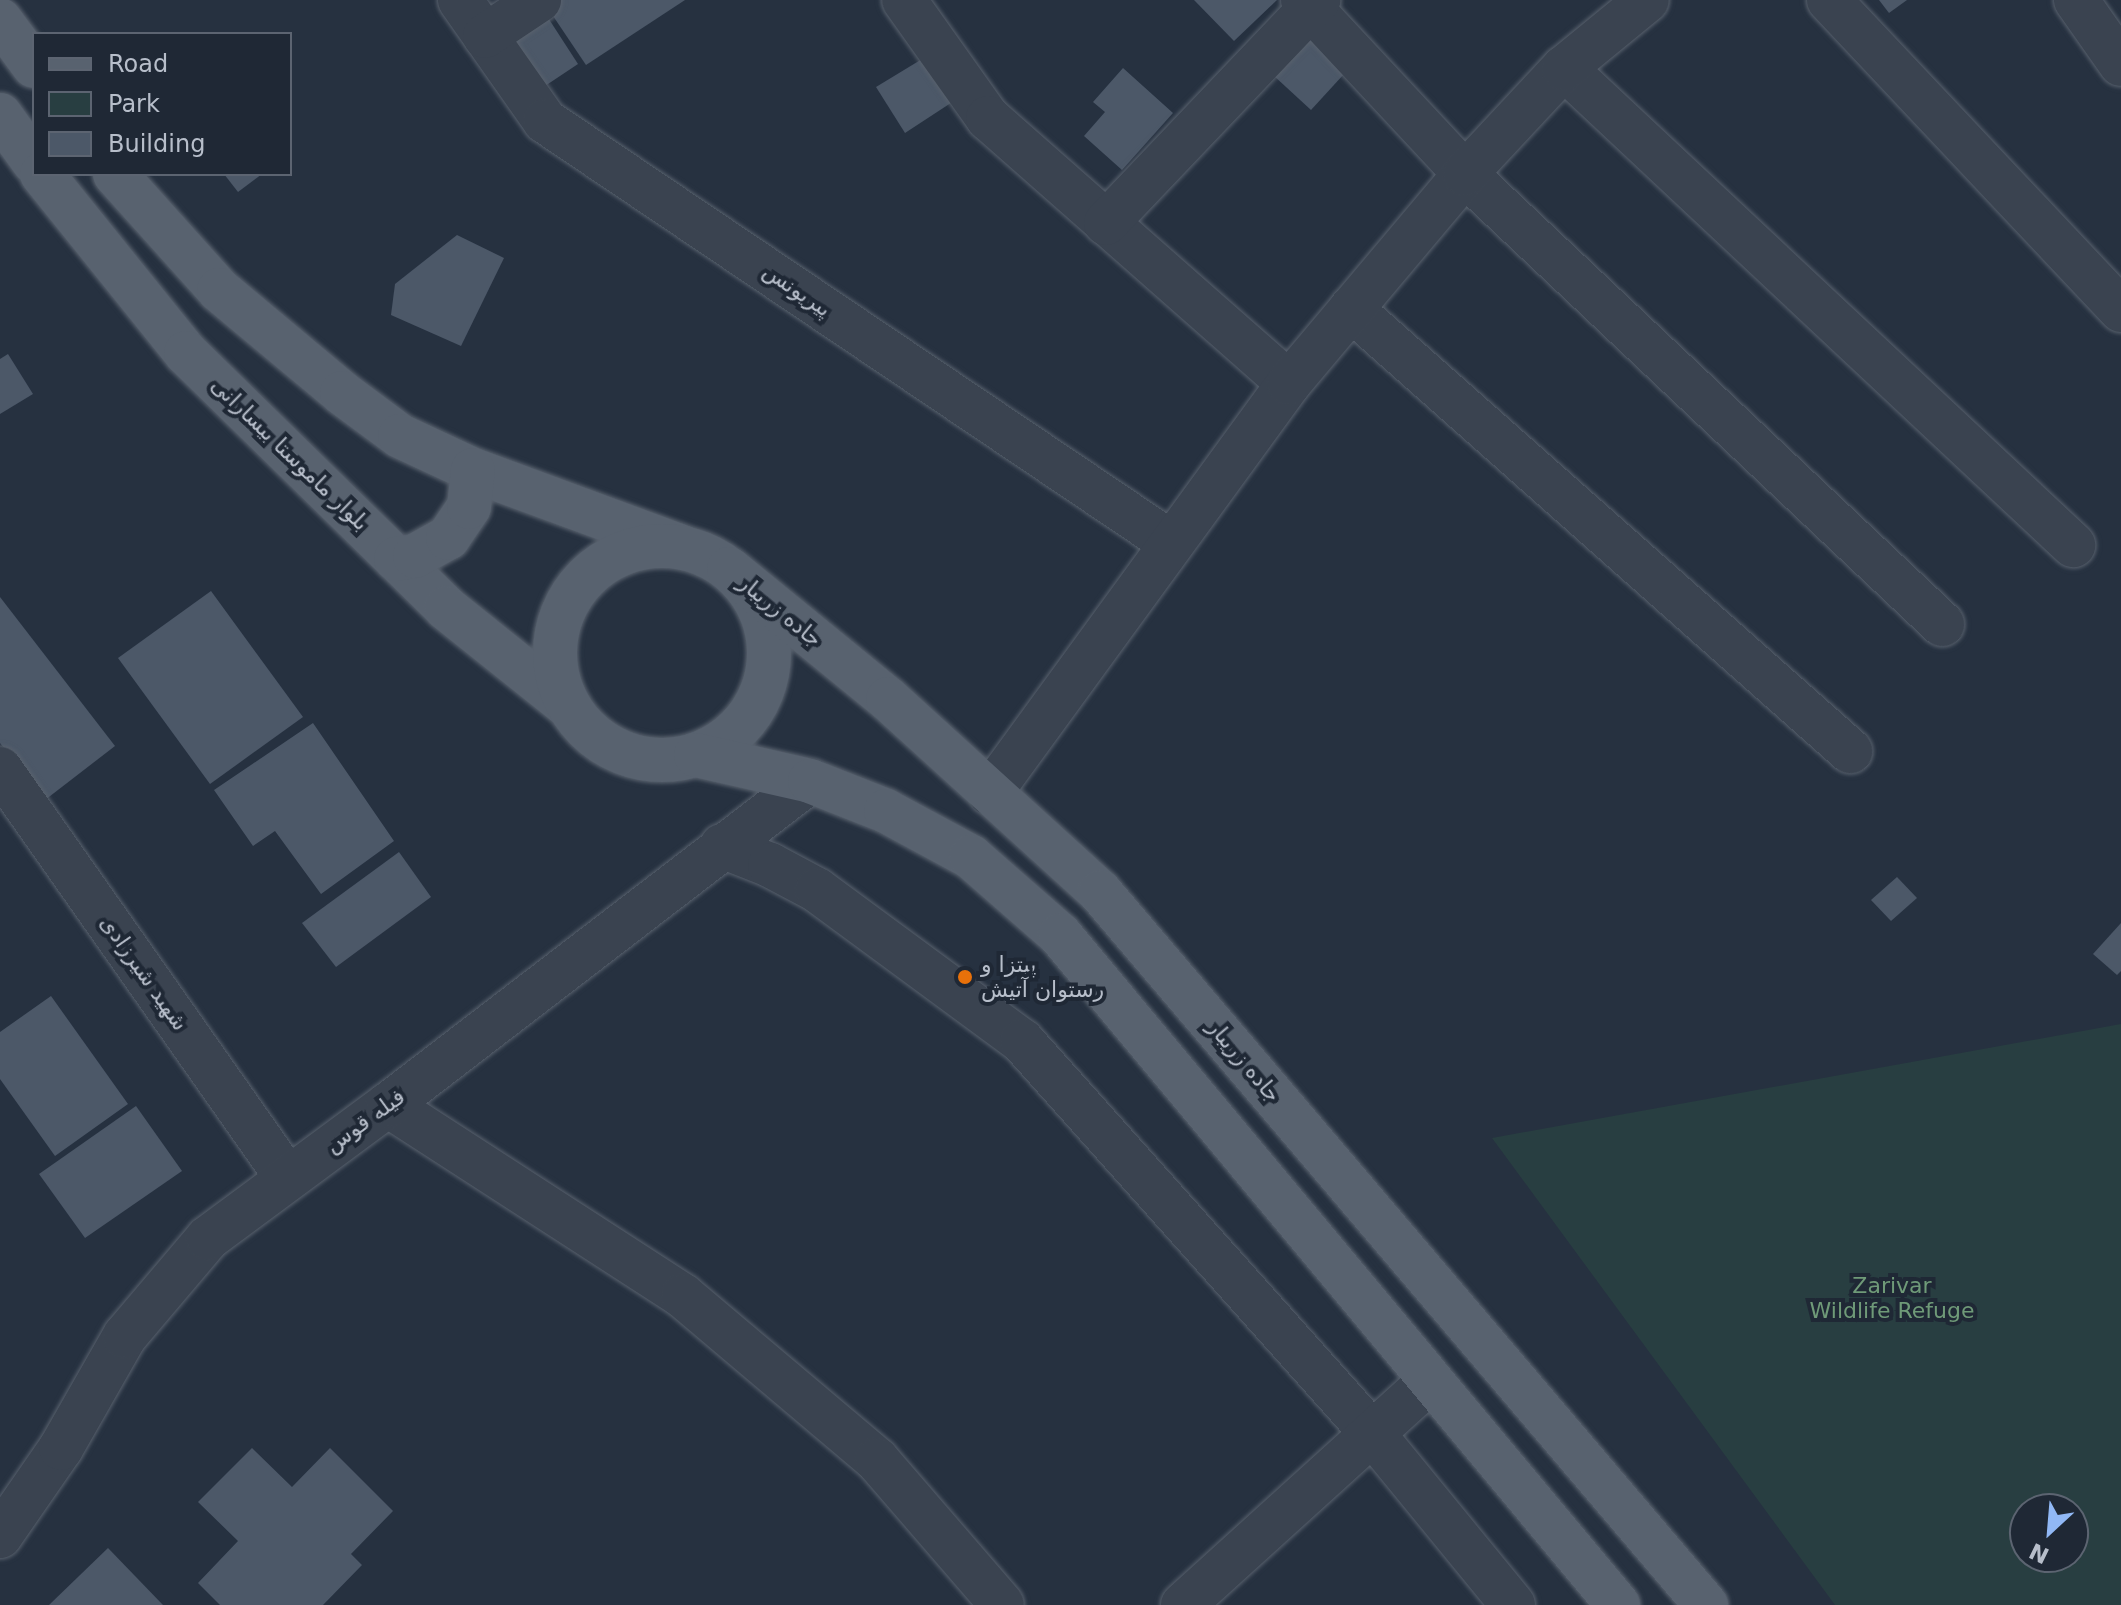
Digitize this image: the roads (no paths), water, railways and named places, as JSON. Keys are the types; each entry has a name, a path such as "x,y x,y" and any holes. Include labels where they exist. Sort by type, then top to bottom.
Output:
{"main road":[{"path":"0,20 32,63"},
{"path":"0,115 32,159"},
{"name":"بلوار ماموستا بیسارانی","path":"44,176 186,353 446,608 567,705"},
{"path":"117,176 219,290 342,393 400,436 473,470 685,548 729,569 751,592 764,619 769,654 763,690 750,714 732,735 696,755"},
{"path":"396,559 415,556 448,538 469,507 473,470"},
{"path":"685,548 630,550 595,568 569,597 555,632 556,674 567,705 591,734 612,748 647,760 696,755 810,781 886,811 971,857 1060,935 1429,1382 1618,1605"},
{"name":"جاده زریبار","path":"729,569 888,699 1100,892 1706,1605"}],"street":[{"name":"پیریونس","path":"460,0 545,121 1171,543"},
{"path":"485,36 539,0"},
{"path":"904,0 988,118 1289,383"},
{"path":"990,793 1289,383 1465,174 1564,68 1647,0"},
{"path":"1829,0 2121,310"},
{"path":"2076,0 2121,64"},
{"path":"1106,223 1311,2 1465,174 1942,624"},
{"path":"1564,68 2073,545"},
{"path":"1351,309 1850,751"},
{"name":"شهید شیرزادی","path":"0,769 287,1178"},
{"name":"فیله قوس","path":"0,1536 61,1448 125,1336 208,1238 388,1105 810,781"},
{"path":"722,846 770,865 817,890 1022,1041 1373,1434 1513,1605"},
{"path":"388,1105 683,1296 877,1460 1002,1605"},
{"path":"1183,1605 1429,1382"}],"place":[{"name":"پیتزا و رستوان آتیش","path":"965,977"}],"park label":[{"name":"Zarivar Wildlife Refuge","path":"1892,1298"}]}
